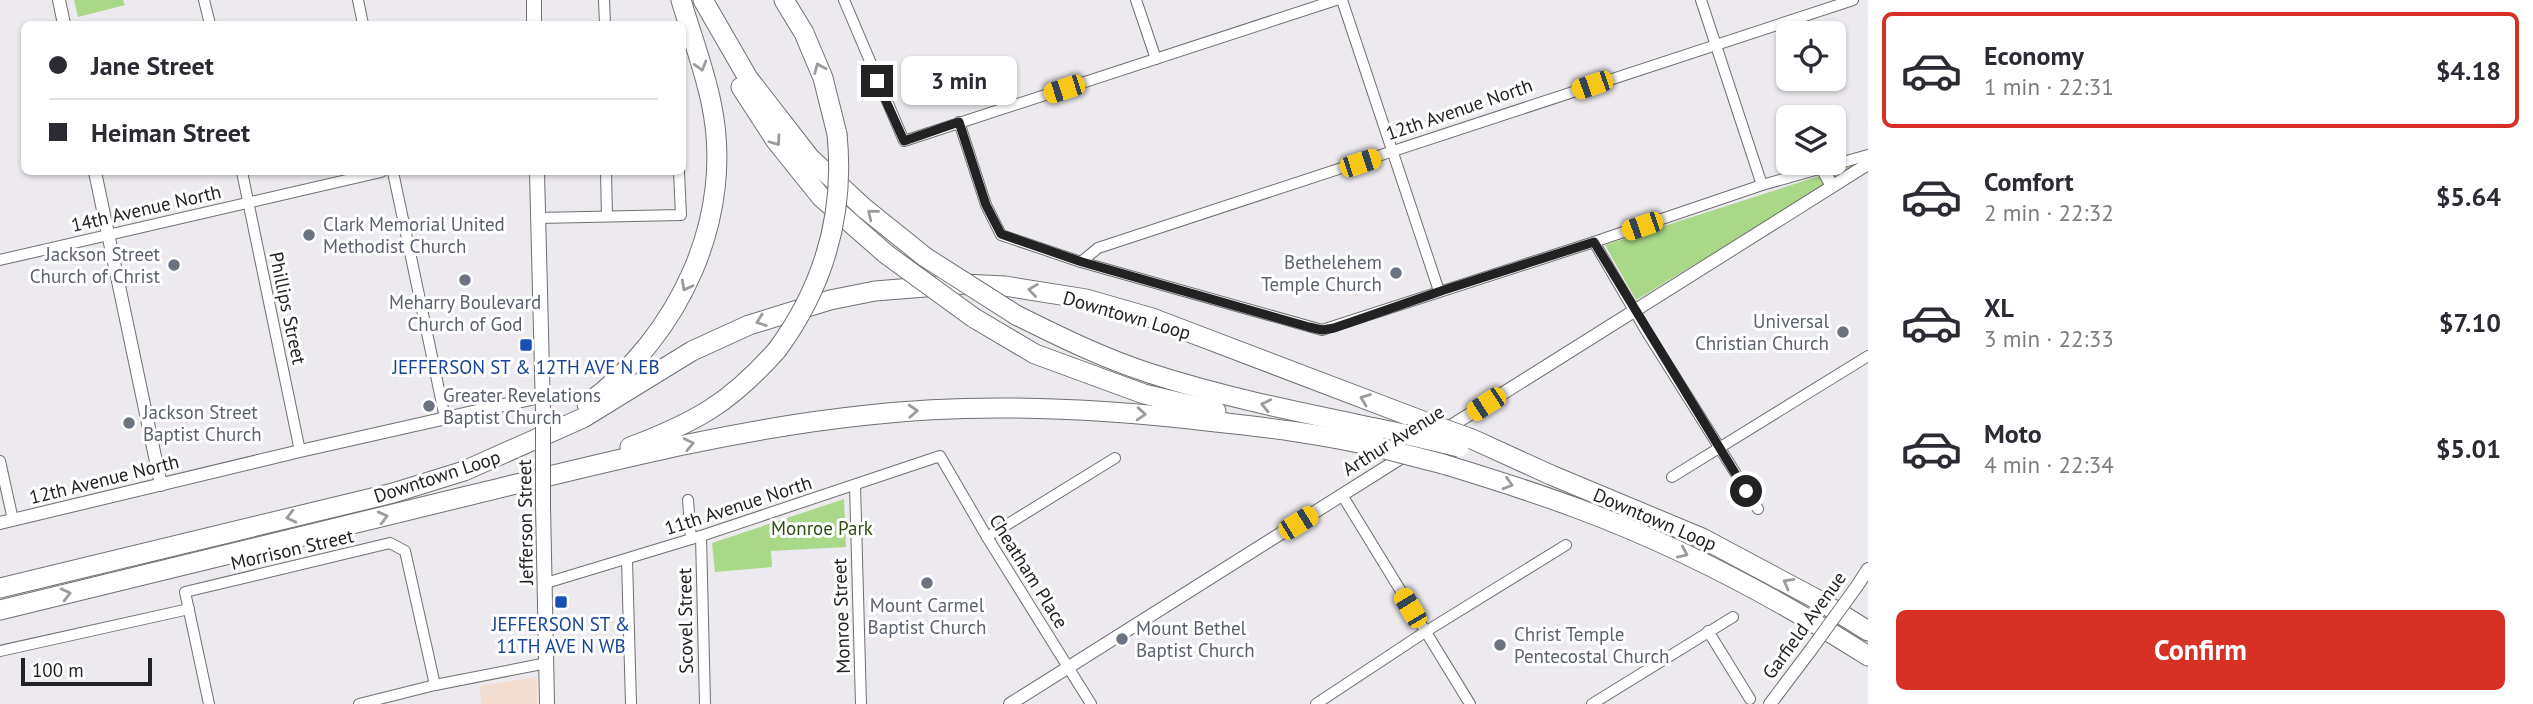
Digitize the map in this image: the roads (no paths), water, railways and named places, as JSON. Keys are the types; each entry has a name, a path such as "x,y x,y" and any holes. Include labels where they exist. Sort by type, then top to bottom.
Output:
{"highway":[{"path":"546,434 594,398 649,346 692,276 705,241 716,168 715,132 711,102 681,0"},
{"path":"688,0 776,141 821,197 886,254 974,318 1035,354 1144,394 1292,430"},
{"path":"703,0 748,78 810,158 864,208 925,257 1016,315 1077,346 1147,373 1219,394 1404,434 1466,443"},
{"path":"574,468 674,430 717,407 752,378 776,350 793,328 814,288 838,206 840,166 837,134 823,78 804,33 784,0"},
{"name":"Downtown Loop","path":"0,588 393,493 464,471 583,418 692,351 749,325 831,300 875,291 963,284 1059,294 1152,318 1428,423 1466,443 1702,538 1820,601 1868,631"},
{"name":"Downtown Loop","path":"0,610 574,468 782,426 907,412 984,408 1062,409 1292,430 1443,464 1581,509 1716,568 1800,614 1868,656"}],"main road":[{"path":"534,0 534,21"},
{"name":"Jefferson Street","path":"537,175 544,403 547,704"}],"street":[{"path":"59,0 63,21"},
{"path":"204,0 209,21"},
{"path":"358,0 362,21"},
{"path":"604,0 605,21"},
{"path":"844,0 904,141 1339,0 1439,291"},
{"path":"1136,0 1156,59"},
{"path":"1701,0 1762,185"},
{"name":"12th Avenue North","path":"1082,262 1098,248 1853,0"},
{"path":"959,122 986,205 1001,234 1082,262 1322,330 1797,175"},
{"path":"1846,161 1868,155"},
{"name":"Arthur Avenue","path":"1010,704 1868,164"},
{"path":"96,175 161,485"},
{"name":"Phillips Street","path":"243,175 300,451"},
{"name":"14th Avenue North","path":"0,260 368,175"},
{"path":"394,175 445,418"},
{"path":"606,175 607,216"},
{"path":"538,218 681,215 679,175"},
{"path":"1826,175 1832,186"},
{"path":"1594,242 1758,509"},
{"path":"1672,477 1868,356"},
{"name":"12th Avenue North","path":"6,522 445,418 544,403"},
{"name":"11th Avenue North","path":"546,583 696,538 940,456"},
{"name":"Cheatham Place","path":"940,456 1091,704"},
{"path":"987,537 1115,458"},
{"path":"0,461 6,522"},
{"name":"Monroe Street","path":"855,485 861,704"},
{"path":"1342,495 1470,704"},
{"name":"Scovel Street","path":"688,500 696,538 705,704"},
{"name":"Morrison Street","path":"189,609 185,592 390,543 405,551 435,685"},
{"path":"1316,704 1425,632 1566,545"},
{"path":"627,560 631,704"},
{"name":"Garfield Avenue","path":"1770,704 1868,569"},
{"path":"0,651 189,609 209,704"},
{"path":"1592,704 1610,699 1708,631 1733,617"},
{"path":"1708,631 1750,699"},
{"path":"359,704 435,685 547,663"}],"place":[{"name":"Clark Memorial United Methodist Church","path":"309,235"},
{"name":"Jackson Street Church of Christ","path":"174,265"},
{"name":"Bethelehem Temple Church","path":"1396,273"},
{"name":"Meharry Boulevard Church of God","path":"465,280"},
{"name":"Universal Christian Church","path":"1843,332"},
{"name":"JEFFERSON ST & 12TH AVE N EB","path":"526,345"},
{"name":"Greater Revelations Baptist Church","path":"429,406"},
{"name":"Jackson Street Baptist Church","path":"129,423"},
{"name":"Mount Carmel Baptist Church","path":"927,583"},
{"name":"JEFFERSON ST & 11TH AVE N WB","path":"561,602"},
{"name":"Mount Bethel Baptist Church","path":"1122,639"},
{"name":"Christ Temple Pentecostal Church","path":"1500,645"}],"park label":[{"name":"Monroe Park","path":"822,528"}]}
